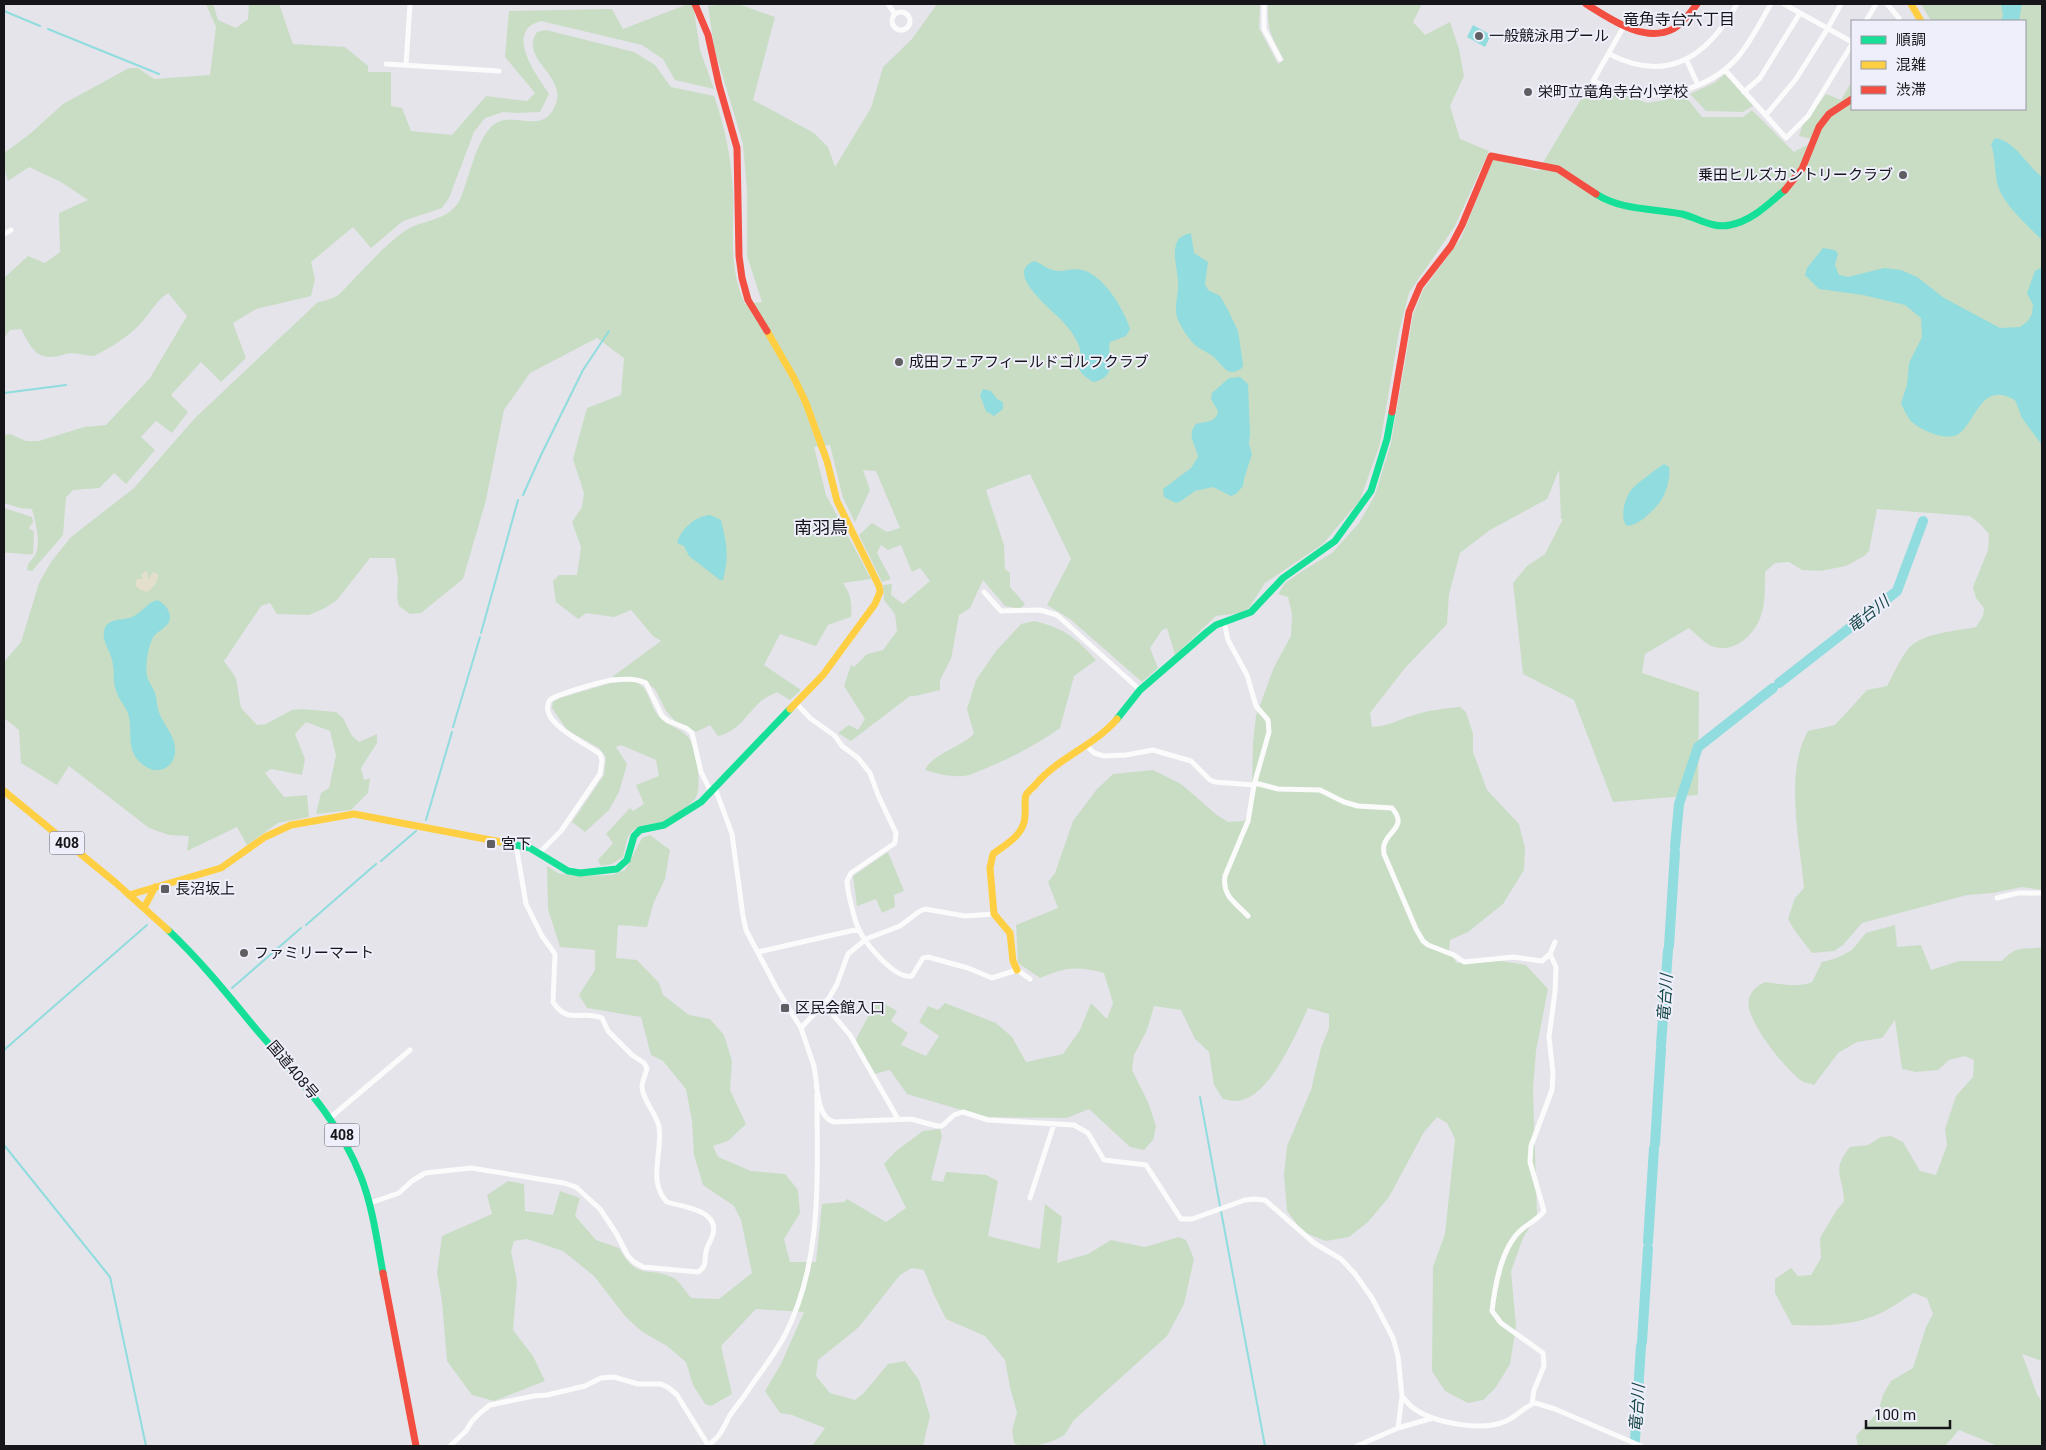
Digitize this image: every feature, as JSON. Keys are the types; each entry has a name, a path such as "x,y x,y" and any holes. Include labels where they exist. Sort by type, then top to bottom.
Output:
{"main road":[{"path":"129,895 221,868 266,837 291,825 348,815 380,818 516,845 540,852 560,868 568,871 580,873 617,869 627,860 634,836 640,830 675,819 713,790 823,675 875,604 880,592 879,586 837,501 827,461 806,403 794,378 748,300 739,256 737,148 719,85 708,35 695,4"},
{"path":"1586,4 1624,26 1647,34 1666,32 1687,20 1697,4"},
{"path":"1911,4 1920,20"},
{"path":"1017,970 1013,961 1010,933 994,914 990,868 993,854 1010,842 1022,830 1025,824 1026,796 1056,764 1087,746 1113,725 1140,690 1207,632 1224,622 1254,610 1283,578 1300,564 1324,550 1335,540 1356,514 1371,491 1387,439 1409,312 1415,296 1420,286 1451,246 1462,225 1491,156 1558,169 1615,204 1642,210 1682,214 1716,226 1728,226 1755,215 1784,190 1802,169 1819,127 1829,114 1851,100"},
{"name":"国道408号","path":"4,791 144,908 200,962 331,1118 359,1169 370,1202 416,1446"},
{"path":"144,908 155,888"}],"street":[{"path":"406,65 410,4"},
{"path":"888,4 895,14"},
{"path":"1264,4 1264,29 1280,59"},
{"path":"1609,54 1626,63 1643,67 1668,66 1686,59 1710,42 1725,25 1737,4"},
{"path":"1624,26 1593,81 1632,94 1663,94 1688,89 1725,70 1737,58 1772,4"},
{"path":"1784,4 1851,42"},
{"path":"1766,115 1796,79 1841,4"},
{"path":"1867,20 1876,4"},
{"path":"1887,4 1899,20"},
{"path":"1744,92 1760,78 1800,13"},
{"path":"1725,70 1786,138 1808,116 1851,45"},
{"path":"1686,59 1698,85"},
{"path":"386,64 498,71"},
{"path":"4,234 11,230"},
{"path":"984,592 1001,611 1040,610 1056,615 1140,690"},
{"path":"1224,622 1228,640 1247,675 1256,706 1268,720 1269,732 1255,784 1248,821 1224,885 1224,891 1248,916"},
{"path":"540,852 561,831 600,774 602,760 600,754 556,725 548,712 550,699 609,680 629,679 646,683 662,716 692,733 701,772 713,790 732,834 746,930 777,989 801,1028 814,1066 818,1186 812,1256 786,1332 776,1351 730,1416 721,1435 709,1445"},
{"path":"796,702 810,718 858,758 870,773 896,833 894,843 890,848 869,860 847,878 847,886 859,930 879,958 908,977 912,976 923,958 928,957 968,968 992,978 1017,970 1030,980"},
{"path":"1087,746 1094,753 1104,756 1119,756 1154,750 1191,761 1210,780 1215,782 1255,784 1278,789 1320,790 1344,802 1358,806 1392,808 1398,817 1398,826 1384,844 1384,854 1423,942 1454,955 1464,962 1514,957 1542,961 1550,954 1555,942"},
{"path":"370,1202 399,1193 412,1181 425,1173 471,1168 512,1173 564,1183 576,1187 600,1209 628,1256 643,1266 698,1272 704,1268 706,1251 714,1227 710,1220 691,1207 667,1202 658,1190 657,1157 659,1128 643,1091 643,1080 647,1068 644,1063 632,1055 608,1031 602,1018 596,1016 572,1017 564,1014 553,1002 555,954 542,936 526,904 516,845"},
{"path":"1997,898 2018,893 2042,893"},
{"path":"801,1028 824,1004 838,984 848,954 866,939 900,926 925,909 965,916 994,914"},
{"path":"758,952 859,930"},
{"path":"1532,1404 1534,1390 1544,1366 1543,1353 1501,1323 1492,1311 1493,1299 1507,1248 1520,1230 1544,1211 1530,1162 1530,1146 1552,1090 1553,1073 1549,1038 1556,967 1550,954"},
{"path":"824,1004 850,1036 898,1118"},
{"path":"331,1118 410,1050"},
{"path":"816,1085 823,1112 830,1121 898,1118 942,1126 954,1115 963,1112 988,1120 1074,1125 1088,1133 1104,1160 1146,1165 1181,1219 1192,1219 1245,1200 1266,1200 1314,1243 1340,1259 1355,1274 1383,1317 1393,1338 1400,1370 1402,1396 1398,1428"},
{"path":"1030,1198 1054,1124"},
{"path":"450,1446 466,1431 472,1421 490,1405 547,1395 585,1386 601,1378 614,1377 638,1384 661,1384 670,1388 677,1395 709,1445"},
{"path":"1402,1396 1411,1407 1434,1417 1468,1426 1492,1426 1507,1421 1535,1403 1555,1409 1641,1446"},
{"path":"1357,1446 1398,1428 1434,1417"},
{"path":"709,1445 718,1446"}],"green space":[{"path":"206,4 213,4 218,20 236,28 248,19 249,4 279,4 293,44 345,47 368,66 368,72 391,72 391,106 402,108 411,131 452,135 486,96 527,101 535,93 505,57 509,11 612,9 623,29 688,4 693,4 700,50 714,89 675,80 663,59 642,45 541,21 531,25 525,33 525,51 549,94 540,112 503,112 485,118 474,132 449,198 442,208 403,221 371,248 353,227 311,262 315,279 311,296 256,309 233,323 246,358 221,382 201,362 171,395 188,412 172,433 156,421 141,437 155,450 126,484 114,473 99,488 73,490 66,497 63,535 32,571 27,570 36,553 37,531 32,509 20,508 4,503 4,435 10,434 26,441 39,441 84,427 106,425 150,378 187,316 168,293 132,332 94,356 70,353 45,357 32,348 21,329 10,330 4,338 4,278 28,256 45,263 60,252 59,213 88,200 61,182 29,167 8,181 4,167 4,153 31,133 63,104 129,68 138,68 154,79 210,75 216,27"},
{"path":"738,4 775,17 753,100 814,133 828,147 835,167 871,108 883,67 912,39 937,4 1260,4 1259,28 1278,64 1284,60 1271,34 1268,21 1268,4 1422,4 1413,22 1425,35 1450,22 1459,49 1464,76 1450,106 1460,139 1489,151 1455,226 1409,293 1399,332 1380,444 1360,500 1323,544 1265,583 1249,608 1241,613 1216,616 1175,655 1167,628 1162,630 1150,648 1158,668 1142,682 1070,619 1047,605 1071,559 1030,474 986,490 1004,545 1005,569 1010,573 1010,587 1025,604 1020,609 1005,606 983,580 970,608 959,615 951,659 940,680 940,690 910,696 851,741 838,733 849,725 858,730 865,719 844,686 851,665 854,667 867,654 883,650 897,631 895,614 884,600 883,585 892,584 891,595 903,604 930,581 920,568 912,572 901,545 888,550 881,545 877,553 891,579 882,582 859,535 872,523 887,532 900,528 876,471 863,470 870,490 855,522 843,498 830,445 814,447 826,495 871,579 843,583 850,599 851,617 828,625 816,646 780,634 764,665 801,690 790,700 777,692 762,701 736,727 725,734 718,736 710,725 696,732 675,721 666,711 655,689 645,681 612,677 661,641 653,636 631,610 614,617 586,613 578,619 556,602 553,581 559,575 577,575 581,547 572,522 582,507 584,493 573,459 587,408 621,395 624,358 597,338 530,373 504,410 486,500 463,579 421,613 410,614 399,606 395,558 370,558 337,600 325,608 309,615 277,614 270,603 261,606 224,661 236,678 241,708 257,725 266,724 292,710 302,709 336,712 343,718 352,736 359,742 377,734 377,743 361,768 364,780 370,778 368,793 351,810 316,814 321,793 329,788 336,755 330,731 306,722 295,734 305,759 302,775 271,769 265,773 284,797 307,795 309,817 278,823 247,845 237,827 187,851 189,836 169,835 149,828 69,766 57,785 21,763 19,730 4,718 4,662 21,642 39,583 51,562 71,537 134,488 195,418 318,302 331,299 342,292 382,250 402,233 416,225 439,218 452,209 461,198 478,148 491,127 507,120 535,121 551,114 556,103 557,93 555,84 534,51 533,42 537,32 546,30 634,52 655,65 671,87 714,96 727,142 731,166 733,247 739,289 745,304 762,302 747,256 747,191 743,144 714,47 708,6"},
{"path":"1921,4 2042,4 2042,890 2022,887 1993,893 1967,895 1862,923 1843,945 1834,951 1812,953 1788,919 1795,898 1804,888 1795,808 1795,787 1801,748 1808,731 1835,725 1867,690 1887,686 1903,656 1915,643 1940,633 1976,627 1983,616 1984,608 1976,598 1973,587 1988,550 1989,534 1980,524 1970,516 1877,509 1869,551 1864,556 1846,566 1820,571 1802,570 1789,562 1775,563 1765,572 1764,601 1760,618 1757,626 1741,642 1726,648 1714,647 1704,642 1689,628 1645,654 1642,673 1699,692 1698,795 1613,802 1574,700 1523,674 1513,583 1527,566 1545,554 1563,519 1561,519 1559,470 1547,499 1490,530 1460,553 1449,594 1447,624 1405,668 1370,713 1372,727 1438,709 1460,707 1466,712 1473,734 1473,752 1487,790 1519,824 1525,848 1524,870 1503,904 1468,932 1450,940 1449,952 1457,963 1502,961 1526,965 1548,989 1536,1051 1533,1089 1537,1215 1523,1238 1511,1271 1516,1326 1510,1364 1496,1387 1483,1400 1468,1403 1445,1391 1432,1371 1433,1267 1445,1234 1455,1139 1447,1123 1437,1117 1424,1132 1389,1197 1368,1222 1349,1237 1326,1241 1303,1232 1287,1211 1284,1175 1287,1146 1311,1090 1321,1048 1329,1028 1329,1014 1308,1008 1289,1048 1271,1077 1250,1097 1236,1101 1223,1099 1214,1085 1209,1052 1195,1039 1181,1010 1154,1006 1147,1030 1134,1055 1132,1070 1148,1102 1156,1126 1153,1140 1144,1150 1130,1147 1089,1109 1067,1118 985,1117 907,1094 890,1070 874,1074 855,1041 877,1000 897,1011 891,1021 908,1033 901,1045 926,1056 939,1036 919,1022 928,1006 938,1010 945,1003 996,1023 1012,1037 1026,1062 1063,1054 1080,1030 1091,1003 1107,1019 1113,1003 1104,973 1087,969 1072,969 1040,978 1018,963 1016,925 1058,908 1048,882 1055,873 1073,821 1097,789 1113,774 1153,770 1181,784 1228,822 1244,821 1253,805 1253,743 1256,716 1274,667 1291,636 1292,614 1288,597 1278,594 1285,583 1332,553 1359,523 1375,495 1391,443 1413,315 1423,290 1461,238 1493,160 1538,171 1590,84 1648,103 1685,96 1702,117 1743,117 1752,110 1794,152 1816,140 1799,136 1803,124 1826,94 1841,100 1851,83 1851,110 2026,110 2026,20 1930,20"},
{"path":"1725,74 1753,106 1743,112 1706,111 1690,94 1714,83"},
{"path":"4,508 32,517 33,522 29,528 34,532 33,554 4,553"},
{"path":"1034,621 1054,627 1069,635 1096,660 1074,676 1060,728 1022,751 970,775 949,776 925,770 934,759 974,734 967,709 976,680 996,651 1021,624"},
{"path":"631,681 645,689 660,718 688,737 691,742 698,767 697,794 693,802 672,817 632,831 627,840 623,857 612,864 601,866 598,860 613,843 606,834 630,808 633,811 644,804 636,785 659,776 656,760 621,745 616,747 627,764 619,792 609,810 585,832 572,822 604,775 606,757 599,748 567,730 552,708 553,702 560,698 611,683"},
{"path":"650,835 670,850 665,879 654,902 647,927 618,925 616,958 637,960 659,983 663,995 689,1015 710,1019 724,1035 732,1061 730,1090 746,1124 728,1141 713,1146 718,1157 751,1171 785,1174 798,1190 800,1213 784,1239 790,1262 816,1262 822,1204 844,1202 847,1199 886,1222 906,1208 884,1164 896,1151 923,1131 940,1129 942,1136 931,1180 943,1182 946,1172 986,1175 998,1181 988,1236 1040,1249 1045,1204 1062,1217 1057,1263 1088,1254 1111,1240 1145,1247 1179,1237 1186,1240 1194,1259 1184,1304 1167,1336 1074,1420 1061,1437 1048,1443 1032,1446 1014,1443 1012,1430 1017,1413 1005,1360 985,1336 946,1319 924,1270 912,1268 900,1275 859,1327 818,1360 816,1376 830,1393 855,1400 863,1394 888,1364 905,1361 919,1380 930,1416 923,1446 812,1446 825,1428 792,1415 780,1413 765,1391 781,1364 804,1312 756,1309 721,1346 732,1394 711,1406 705,1404 693,1385 686,1362 667,1346 641,1331 625,1316 594,1276 563,1251 527,1239 514,1241 511,1251 517,1281 513,1330 533,1356 545,1381 494,1401 472,1395 447,1361 442,1302 437,1273 442,1236 492,1214 487,1195 508,1181 524,1184 525,1211 553,1215 560,1191 580,1198 575,1216 596,1240 619,1248 631,1265 637,1269 672,1277 680,1283 691,1298 719,1299 752,1273 741,1220 734,1206 703,1185 694,1155 692,1121 686,1089 663,1061 651,1055 641,1017 587,1008 579,995 595,970 595,950 560,947 548,909 547,866 558,873 573,876 612,875 625,870 642,838"},
{"path":"888,852 904,891 894,895 895,907 882,913 876,899 857,906 853,876"},
{"path":"1895,925 1897,947 1921,945 1931,970 1959,961 2002,961 2011,952 2016,950 2042,947 2042,1361 2022,1354 2037,1394 2042,1402 2042,1446 1998,1446 1959,1430 1945,1446 1858,1446 1856,1436 1878,1412 1883,1395 1891,1381 1913,1368 1926,1327 1933,1314 1927,1298 1914,1293 1881,1313 1849,1323 1792,1325 1775,1293 1775,1279 1791,1268 1798,1276 1811,1275 1821,1258 1820,1238 1836,1211 1844,1202 1839,1168 1844,1155 1850,1147 1868,1145 1881,1137 1891,1136 1903,1142 1920,1171 1936,1175 1947,1145 1945,1129 1956,1096 1973,1077 1974,1060 1965,1056 1949,1060 1938,1070 1916,1072 1902,1069 1895,1020 1882,1038 1857,1042 1838,1053 1814,1085 1802,1081 1792,1073 1766,1042 1758,1029 1749,1007 1749,998 1758,986 1765,982 1795,985 1812,982 1822,962 1837,958 1852,950 1866,933"}],"sand":[{"path":"145,571 148,573 148,580 153,572 158,574 155,585 146,592 135,585 137,579 143,579 141,575"}],"water":[{"path":"2001,4 2022,4 2019,20 2001,20 2003,15"},
{"name":"一般競泳用プール","path":"1473,25 1491,35 1485,47 1467,37"},
{"path":"1995,138 2009,144 2042,177 2042,240 2017,215 2001,193 1998,186 1991,144"},
{"path":"1191,233 1194,253 1208,262 1205,284 1208,290 1220,296 1238,331 1243,364 1242,368 1237,371 1230,372 1213,356 1196,346 1187,336 1178,320 1176,311 1178,282 1175,250 1178,240 1184,235"},
{"path":"1823,248 1835,250 1838,254 1835,265 1839,275 1848,277 1884,268 1901,270 1917,277 1944,298 2000,328 2020,327 2028,321 2032,314 2033,305 2027,293 2035,271 2042,267 2042,445 2022,418 2015,400 2004,395 1995,395 1988,398 1981,404 1960,433 1955,436 1948,437 1934,434 1914,424 1901,403 1907,385 1909,363 1922,337 1921,318 1905,305 1863,295 1819,289 1805,275 1807,268"},
{"path":"1034,261 1055,271 1079,269 1090,273 1098,278 1118,303 1130,329 1126,336 1110,342 1109,371 1101,379 1093,382 1081,373 1079,369 1080,349 1074,335 1033,292 1027,283 1024,274 1026,267"},
{"path":"1240,377 1248,384 1249,444 1252,454 1243,486 1236,494 1231,496 1213,487 1195,491 1176,503 1164,497 1163,489 1191,468 1198,457 1192,440 1192,432 1196,424 1213,420 1217,415 1218,411 1211,399 1212,393 1229,378"},
{"path":"983,389 991,391 997,399 1003,402 1003,409 994,416 986,411 980,395"},
{"path":"1664,464 1669,467 1669,476 1668,485 1662,499 1653,510 1636,524 1627,526 1623,513 1629,493"},
{"path":"710,515 721,520 725,536 727,557 723,580 720,580 689,556 684,546 677,543 689,524 699,518"},
{"path":"157,600 167,608 170,619 166,626 152,640 146,672 155,694 160,716 173,738 175,752 173,760 167,767 155,770 142,764 132,750 129,717 115,689 112,660 105,642 104,631 108,623 132,617"}],"waterway":[{"path":"4,11 40,26"},
{"path":"48,29 159,74"},
{"path":"523,495 583,370 609,331"},
{"path":"4,393 66,385"},
{"path":"481,633 518,500"},
{"name":"竜台川","path":"1779,683 1897,591 1923,521"},
{"path":"453,727 480,637"},
{"name":"竜台川","path":"1675,847 1679,804 1698,747 1773,688"},
{"path":"426,820 452,732"},
{"path":"381,861 416,831"},
{"name":"竜台川","path":"1669,946 1675,852"},
{"path":"306,925 376,864"},
{"path":"4,1050 147,925"},
{"path":"232,988 301,928"},
{"name":"竜台川","path":"1661,1045 1668,950"},
{"name":"竜台川","path":"1655,1144 1661,1049"},
{"path":"1200,1097 1220,1206"},
{"path":"4,1145 110,1277 146,1446"},
{"name":"竜台川","path":"1648,1242 1654,1148"},
{"path":"1221,1211 1265,1446"},
{"name":"竜台川","path":"1642,1342 1648,1248"},
{"name":"竜台川","path":"1635,1440 1641,1346"}],"traffic: fast":[{"path":"1596,194 1627,206 1682,214 1718,226 1724,226 1738,223 1753,216 1785,190"},
{"path":"1117,719 1140,690 1207,632 1216,625 1251,612 1283,578 1335,541 1371,491 1387,439 1392,412"},
{"path":"501,842 530,848 568,871 580,873 617,869 627,860 634,836 640,830 664,825 701,802 790,709"},
{"path":"168,930 214,978 301,1081 341,1136 352,1156 369,1201 383,1273"}],"traffic: slow":[{"path":"1911,4 1920,20"},
{"path":"767,331 806,403 827,461 837,501 879,586 880,592 875,604 823,675 790,709"},
{"path":"1017,970 1013,961 1010,933 994,914 990,868 993,854 1015,838 1022,828 1025,815 1025,797 1028,792 1055,766 1098,737 1117,719"},
{"path":"4,791 116,883 168,930"},
{"path":"129,895 221,868 265,837 291,825 354,814 501,842"},
{"path":"144,908 155,887"}],"traffic: jam":[{"path":"695,4 708,35 719,85 737,148 739,256 742,278 748,300 767,331"},
{"path":"1586,4 1627,27 1650,33 1662,33 1677,27 1697,4"},
{"path":"1785,190 1802,169 1819,127 1829,114 1851,100"},
{"path":"1392,412 1409,312 1420,286 1451,246 1462,225 1491,156 1558,169 1596,194"},
{"path":"383,1273 416,1446"}],"place":[{"name":"一般競泳用プール","path":"1479,36"},
{"name":"栄町立竜角寺台小学校","path":"1528,92"},
{"name":"乗田ヒルズカントリークラブ","path":"1903,175"},
{"name":"成田フェアフィールドゴルフクラブ","path":"899,362"},
{"name":"宮下","path":"491,844"},
{"name":"長沼坂上","path":"165,889"},
{"name":"ファミリーマート","path":"244,953"},
{"name":"区民会館入口","path":"785,1008"}],"district":[{"name":"竜角寺台六丁目","path":"1679,19"},
{"name":"南羽鳥","path":"821,527"}]}
